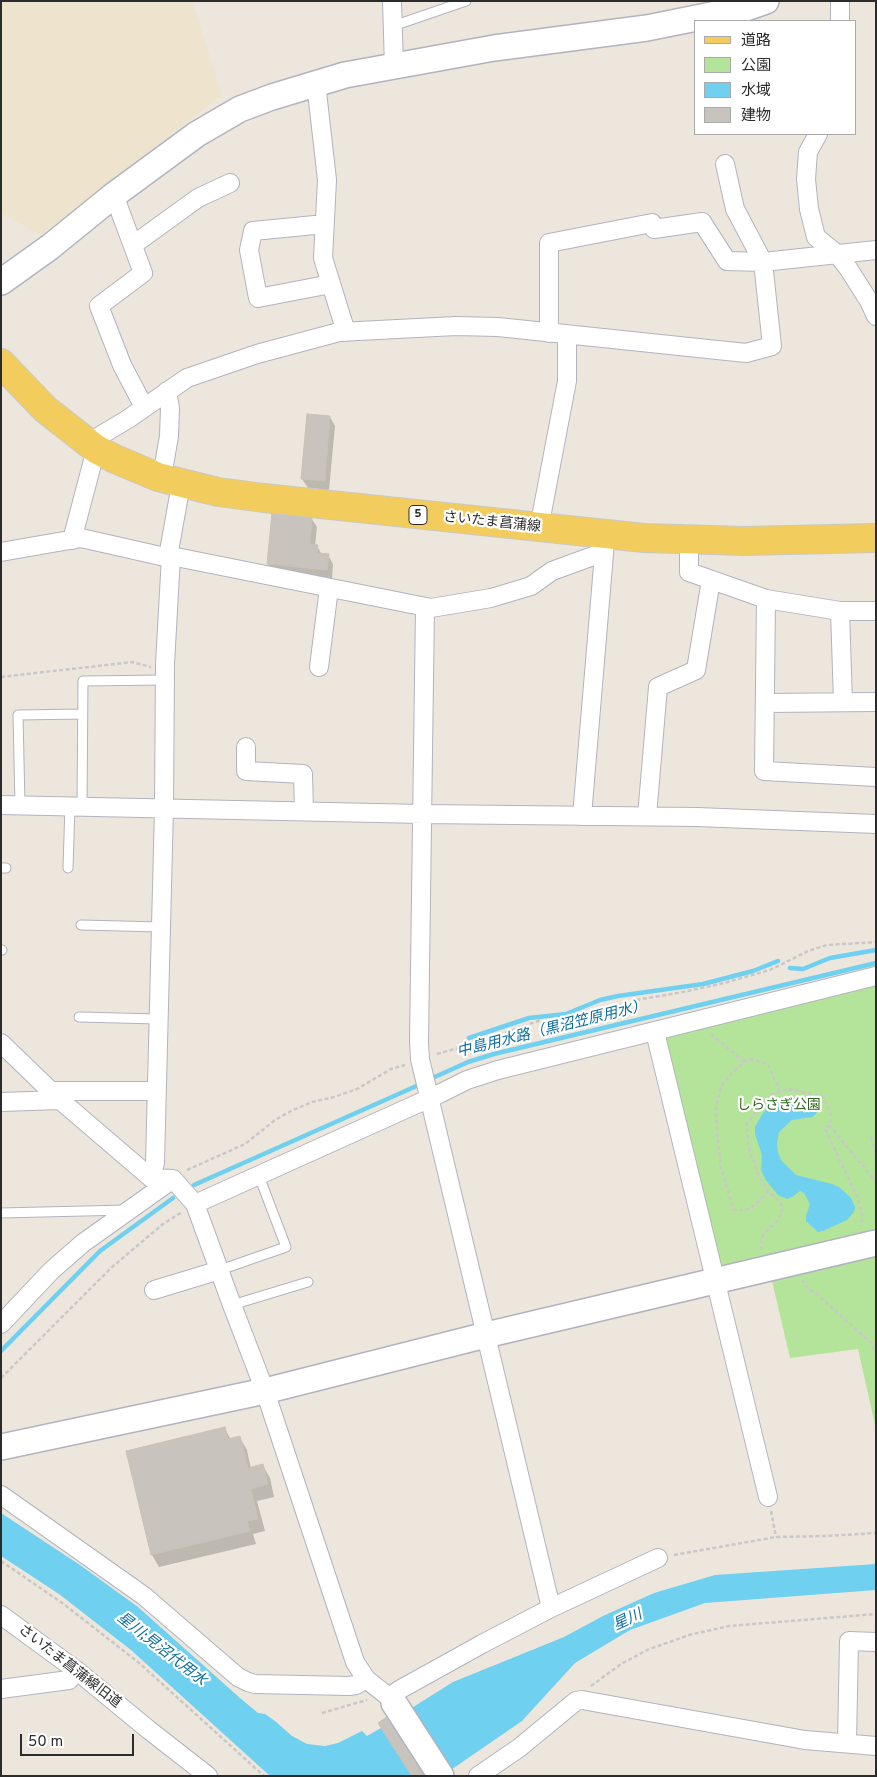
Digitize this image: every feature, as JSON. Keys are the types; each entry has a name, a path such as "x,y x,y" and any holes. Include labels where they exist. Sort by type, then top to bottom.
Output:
{"main road":[{"name":"さいたま菖蒲線","path":"5,373 92,446 115,459 170,481 218,492 539,528 605,543 876,538"}],"street":[{"path":"392,1 394,68"},
{"path":"1,282 50,247 114,195 197,134 240,109 316,83 345,76 494,48 647,28 746,8 766,1"},
{"path":"840,1 840,20"},
{"path":"316,83 327,180 323,258 346,332"},
{"path":"817,135 808,152 806,179 809,209 816,238 836,254 858,285 876,316"},
{"path":"72,540 92,446 144,406 187,378 257,354 339,332 456,326 498,327 746,353 772,346 763,262 735,209 725,164"},
{"path":"133,245 198,198 230,183"},
{"path":"114,195 143,273 99,306 122,365 144,406"},
{"path":"539,528 556,428 567,381 558,334 549,243 652,223 654,229 702,222 727,261 763,262 876,250"},
{"path":"325,224 253,231 249,250 258,298 331,284"},
{"path":"151,1178 155,1163 164,808 165,680 170,557 170,481 164,465 169,436 170,408 167,391"},
{"path":"1,552 81,538 431,608 492,598 530,586 552,571 605,543"},
{"path":"689,540 690,572 711,580 766,599 840,611 876,611"},
{"path":"582,816 605,543"},
{"path":"647,816 658,687 696,670 711,580"},
{"path":"319,667 329,588"},
{"path":"766,599 764,771 876,777"},
{"path":"425,607 419,1064 551,1608"},
{"path":"840,611 843,702"},
{"path":"765,703 876,702"},
{"path":"246,747 246,771 303,774 304,811"},
{"path":"1,805 423,814 647,816 876,824"},
{"path":"192,1201 259,1176 428,1095 467,1080 498,1070 876,976"},
{"path":"655,1032 768,1497"},
{"path":"1,1043 56,1095 151,1178 175,1181 192,1201 266,1390 355,1662 441,1776"},
{"path":"1,1102 56,1095 156,1091"},
{"path":"1,1324 82,1243 175,1181"},
{"path":"1,1448 266,1390 715,1280 866,1236"},
{"path":"154,1290 220,1270"},
{"path":"1,1495 144,1596 238,1677 255,1684 349,1686 356,1685 366,1679"},
{"path":"385,1700 399,1690 551,1608 658,1558"},
{"name":"さいたま菖蒲線旧道","path":"1,1615 76,1670 208,1776"},
{"path":"847,1743 849,1641 876,1642"},
{"path":"1,1689 69,1680 76,1670"},
{"path":"478,1776 519,1748 576,1701 582,1700 805,1740 876,1746"}],"lane":[{"path":"393,26 466,1"},
{"path":"68,868 76,806 83,681 165,680"},
{"path":"20,805 18,715 82,714"},
{"path":"81,925 161,927"},
{"path":"79,1017 158,1020"},
{"path":"220,1270 286,1248 259,1176"},
{"path":"1,1213 132,1210"},
{"path":"232,1305 308,1282"}],"path":[{"path":"175,1181 186,1170 245,1144 275,1120 292,1110 357,1089 391,1069 419,1064 538,1021 561,1022 602,1012 636,1000 683,992 770,970 808,951 827,945 876,942"},
{"path":"704,1020 707,1030 744,1062"},
{"path":"768,1191 748,1210 738,1211 733,1209 721,1167 716,1108 721,1086 744,1062 750,1059 768,1064 780,1092"},
{"path":"761,1256 761,1239 764,1233 778,1221 783,1208 781,1203 768,1191 758,1174 748,1145 748,1124 762,1104 773,1094 789,1090 823,1097 832,1117 825,1129 857,1196 863,1217 861,1224 866,1236"},
{"path":"829,1125 876,1182"},
{"path":"871,1138 876,1156"},
{"path":"1,1378 56,1321 136,1245 192,1201"},
{"path":"799,1275 809,1290 816,1293 871,1343 876,1354"},
{"path":"768,1497 776,1537"},
{"path":"658,1558 776,1537 876,1533"},
{"path":"1,1561 65,1605 131,1656 264,1776"},
{"path":"582,1700 592,1685 621,1664 647,1650 689,1634 729,1626 876,1614"},
{"path":"322,1713 385,1700"}],"shaded area":[{"path":"1,1 192,1 222,95 41,235 1,213"}],"green space":[{"name":"しらさぎ公園","path":"876,983 876,1235 717,1269 663,1039 667,1035"},
{"path":"876,1257 876,1429 858,1349 790,1358 772,1281"}],"water":[{"path":"793,1098 807,1100 815,1104 817,1110 816,1114 812,1117 792,1120 779,1132 777,1143 781,1160 796,1175 839,1187 851,1198 855,1207 854,1212 847,1220 823,1231 818,1232 806,1221 810,1204 804,1193 800,1191 787,1199 778,1195 765,1179 761,1170 762,1155 755,1134 755,1127 763,1113 772,1105 782,1100"},
{"name":"星川;見沼代用水","path":"1,1513 80,1565 138,1607 240,1698 258,1713 265,1714 275,1721 292,1736 307,1744 325,1746 338,1743 362,1731 367,1736 381,1728 412,1776 270,1776 131,1650 59,1594 1,1556"},
{"name":"星川","path":"876,1564 876,1590 705,1603 630,1630 575,1663 522,1721 442,1776 391,1721 453,1682 564,1637 603,1616 654,1593 715,1575"}],"building":[{"path":"307,414 330,416 325,481 301,479"},
{"path":"272,513 312,517 310,544 318,545 317,553 329,554 327,570 267,564"},
{"path":"225,1427 228,1439 240,1436 248,1468 263,1464 268,1484 251,1489 258,1519 247,1521 250,1531 151,1555 126,1451"},
{"path":"388,1716 427,1776 412,1776 378,1723"}],"waterway":[{"path":"790,968 803,969 830,958 876,950"},
{"path":"469,1038 529,1018 566,1014 600,1000 703,984 753,971 778,961"},
{"name":"中島用水路（黒沼笠原用水）","path":"428,1080 468,1062 494,1054 876,963"},
{"name":"中島用水路（黒沼笠原用水）","path":"194,1185 421,1084"},
{"name":"中島用水路（黒沼笠原用水）","path":"1,1351 100,1251 173,1198"}]}
